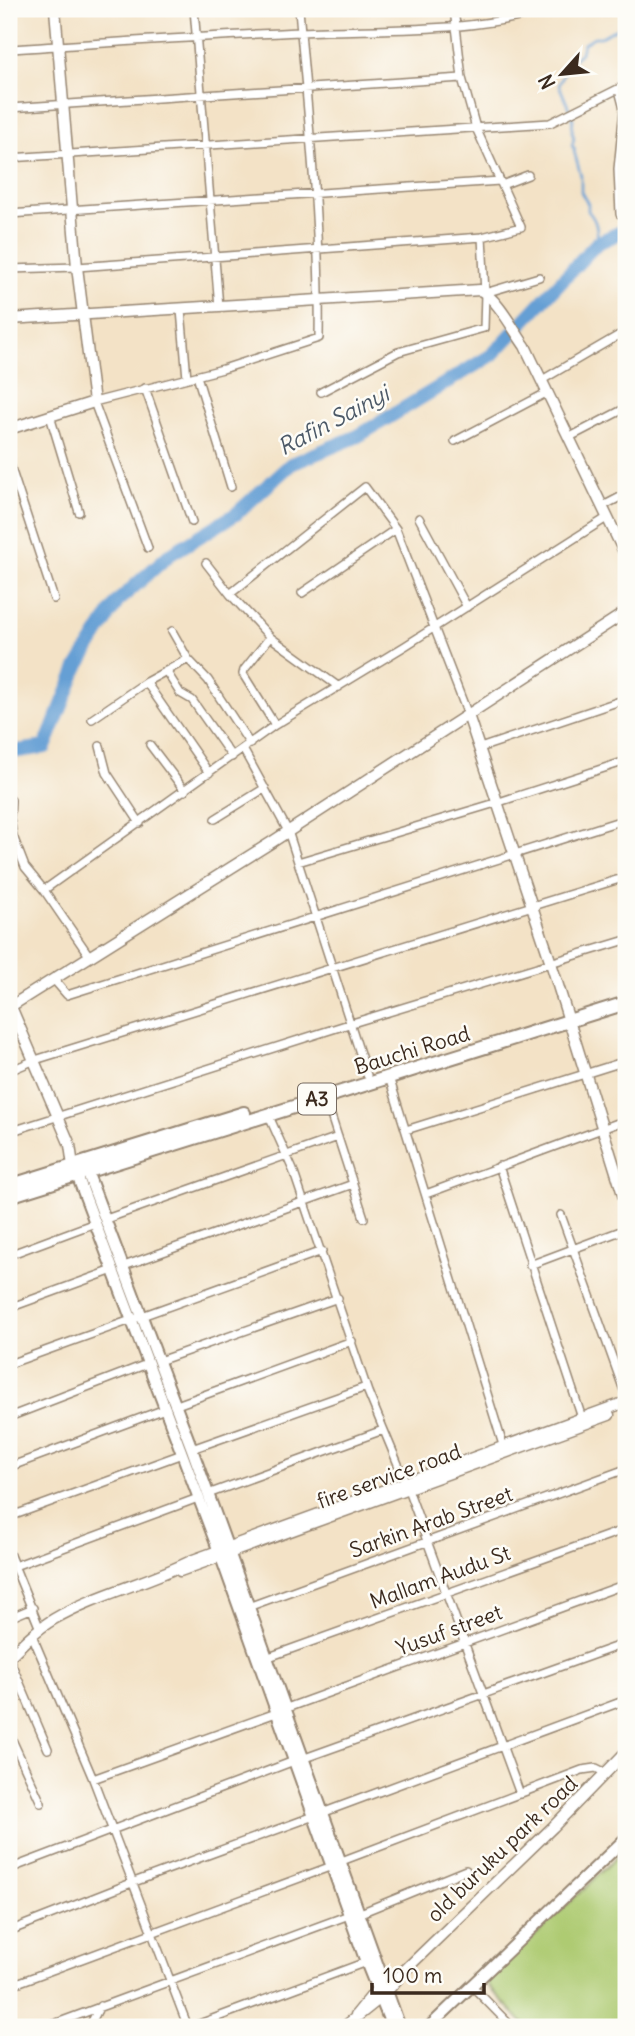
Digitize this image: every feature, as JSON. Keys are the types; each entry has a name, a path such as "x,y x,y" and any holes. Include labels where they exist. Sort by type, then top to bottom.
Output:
{"highway":[{"name":"Bauchi Road","path":"9,1196 79,1165 325,1097 626,997"},
{"name":"Bauchi Road","path":"9,1186 368,1075 626,1003"}],"main road":[{"path":"79,1165 224,1552 393,2027"},
{"path":"224,1552 248,1606 280,1711"},
{"path":"429,2027 626,1838"},
{"path":"353,1914 366,1962 400,2027"}],"street":[{"path":"55,9 77,267 94,402 148,548"},
{"path":"194,9 219,307"},
{"path":"9,429 319,338 320,301 314,193 299,9"},
{"path":"9,269 77,267 482,237 521,226 476,128 462,78 454,9"},
{"path":"9,49 456,26 514,18 549,9"},
{"path":"9,108 462,78"},
{"path":"9,159 550,123 623,87 624,109 618,169 620,214"},
{"path":"9,214 501,183 528,175"},
{"path":"321,392 398,352 484,328 482,237"},
{"path":"485,293 539,277"},
{"path":"9,319 480,290 503,315 525,346 626,556"},
{"path":"181,310 187,378"},
{"path":"541,380 626,331"},
{"path":"197,376 230,487"},
{"path":"145,388 192,522"},
{"path":"455,442 548,391"},
{"path":"570,437 626,408"},
{"path":"50,416 79,512"},
{"path":"9,462 54,599"},
{"path":"230,594 365,487 396,529 436,628 499,802 601,1129 622,1177 626,1204"},
{"path":"603,506 626,494"},
{"path":"44,890 275,726 436,628 608,517"},
{"path":"419,518 467,607"},
{"path":"302,593 396,529"},
{"path":"206,563 230,594 270,637 339,687"},
{"path":"79,1165 10,1003 54,980 626,612"},
{"path":"173,631 188,659 208,680 246,746 264,788 288,831 334,969 349,1024 368,1075"},
{"path":"270,637 243,674 275,726"},
{"path":"92,719 146,682 188,659"},
{"path":"166,671 180,693 192,700 232,757"},
{"path":"146,682 209,773"},
{"path":"480,748 626,699"},
{"path":"150,745 185,792"},
{"path":"100,747 107,773 140,823"},
{"path":"298,862 626,761"},
{"path":"215,819 264,788"},
{"path":"11,800 10,818 25,867 90,957"},
{"path":"54,980 67,995 626,819"},
{"path":"9,1071 35,1060 626,877"},
{"path":"9,1132 626,940"},
{"path":"406,1130 626,1061"},
{"path":"389,1077 503,1445"},
{"path":"325,1097 364,1218"},
{"path":"268,1114 305,1202 366,1387 406,1485 520,1794"},
{"path":"426,1194 626,1120"},
{"path":"9,1255 338,1137"},
{"path":"499,1167 582,1418"},
{"path":"9,1308 353,1184"},
{"path":"562,1215 626,1396"},
{"path":"530,1265 626,1229"},
{"path":"9,1364 321,1251"},
{"path":"9,1417 338,1298"},
{"path":"9,1467 352,1341"},
{"path":"9,1517 366,1387"},
{"path":"406,1485 503,1445 626,1402"},
{"name":"fire service road","path":"9,1658 36,1632 79,1607 164,1575 194,1568 224,1552 406,1485 626,1409"},
{"path":"12,1568 383,1430"},
{"name":"Sarkin Arab Street","path":"248,1606 626,1469"},
{"name":"Mallam Audu St","path":"266,1658 626,1529"},
{"path":"9,1553 12,1568 33,1608 36,1632 189,2027 366,1962"},
{"name":"Yusuf street","path":"93,1779 626,1584"},
{"path":"9,1618 33,1608"},
{"path":"9,1869 298,1760 626,1643"},
{"path":"9,1658 48,1749"},
{"path":"9,1931 626,1700"},
{"path":"9,1733 41,1803"},
{"name":"old buruku park road","path":"348,2024 626,1752"},
{"path":"9,1986 590,1768 606,1773"},
{"path":"46,2027 466,1870"},
{"path":"471,1985 512,2027"},
{"path":"89,2027 100,2006"}],"green space":[{"path":"626,1848 626,2027 527,2027 486,1983"}],"waterway":[{"path":"597,243 596,226 581,192 581,176 572,146 573,118 559,85 568,64 581,53 583,44 626,23"},
{"name":"Rafin Sainyi","path":"9,756 11,752 45,747 77,668 118,601 169,555 236,514 291,464 358,436 492,355 597,243 626,230"}]}
